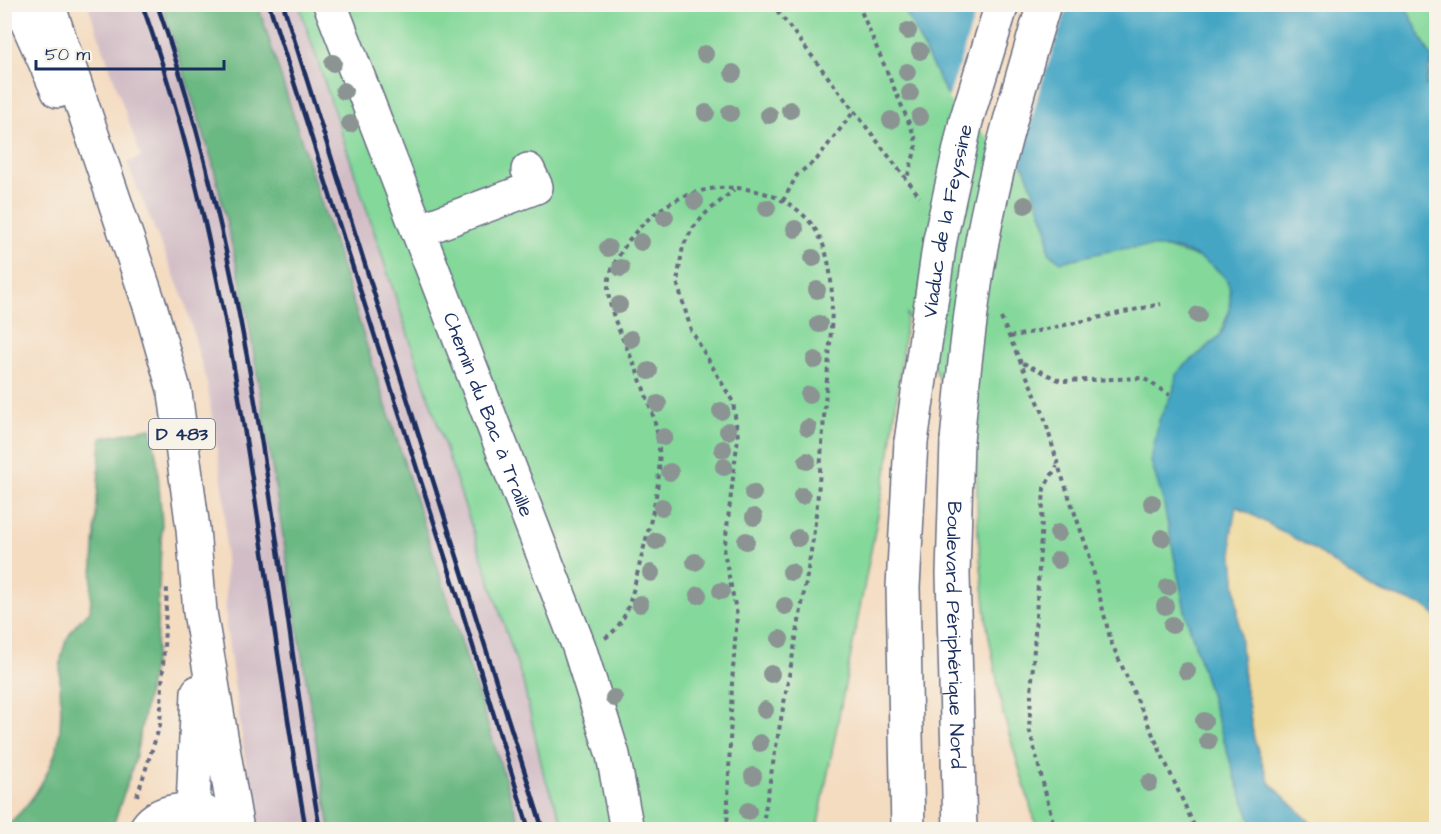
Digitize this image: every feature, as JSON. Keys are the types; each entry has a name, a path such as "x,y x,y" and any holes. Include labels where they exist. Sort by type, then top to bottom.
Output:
{"main road":[{"name":"D 483","path":"19,4 135,262"},
{"name":"D 483","path":"48,4 166,355 180,417 200,612 199,823"},
{"name":"Chemin du Bac à Traille","path":"330,4 579,647 613,755 627,830"},
{"name":"Viaduc de la Feyssine","path":"908,830 903,587 911,442 940,240 966,121 1002,4"},
{"name":"Viaduc de la Feyssine","path":"957,441 965,352 981,245 1008,125 1044,4"},
{"path":"418,231 536,187 528,170"},
{"name":"Boulevard Périphérique Nord","path":"957,441 953,574 960,830"},
{"path":"200,612 237,830"},
{"path":"219,730 224,830"},
{"path":"139,817 158,815 199,823"}],"path":[{"path":"772,4 924,203"},
{"path":"858,4 915,137 916,148 907,179"},
{"path":"783,201 797,175 817,159 855,110"},
{"path":"579,647 610,634 621,624 629,607 659,477 659,446 652,412 609,300 609,277 634,233 665,204 681,195 720,188 764,193 783,201 804,216 822,237 830,268 832,314 813,535 762,830"},
{"path":"727,830 732,683 737,615 725,565 724,544 738,437 733,402 691,330 676,282 683,246 693,228 706,213 734,189"},
{"path":"1010,337 1161,304"},
{"path":"997,311 1043,413 1058,465 1089,554 1111,642 1196,830"},
{"path":"1022,363 1061,381 1143,378 1170,395"},
{"path":"1055,830 1029,728 1044,488 1058,465"},
{"path":"139,817 147,771 160,725 167,583"}],"shaded area":[{"path":"88,5 299,5 523,682 544,776 565,829 255,829 226,626 225,500 207,384 185,302 127,163 141,157"}],"green space":[{"path":"162,5 258,5 521,829 330,829 246,305 212,160"},
{"path":"299,5 902,5 946,93 1025,169 1047,228 1049,253 1159,246 1204,259 1224,275 1229,285 1231,305 1220,335 1176,375 1174,389 1151,461 1163,500 1186,615 1235,777 1254,829 1037,829 1003,713 987,626 978,537 976,451 907,314 890,453 817,829 565,829 544,776 523,682"},
{"path":"1405,5 1436,5 1436,81 1425,87 1432,69 1432,59"},
{"path":"151,428 157,460 162,524 156,651 135,760 112,829 5,829 5,826 14,819 38,789 50,766 58,743 61,725 62,656 66,641 75,626 90,611 101,438"}],"sand":[{"path":"1235,505 1314,549 1366,586 1424,606 1436,616 1436,829 1317,829 1269,782 1254,739 1244,679 1231,535"}],"water":[{"path":"902,5 1405,5 1432,59 1425,86 1436,81 1436,616 1424,606 1366,586 1314,549 1236,506 1231,535 1244,679 1254,739 1269,782 1317,829 1254,829 1235,777 1186,615 1163,500 1151,461 1159,420 1174,389 1176,375 1220,335 1225,325 1230,302 1228,283 1212,266 1177,249 1139,247 1119,249 1061,262 1049,253 1047,228 1025,169 946,93"}],"pier":[{"path":"978,5 1068,5 1038,95 1020,168 948,99"}],"railway":[{"path":"142,4 175,105 201,207 223,310 242,413 306,830"},
{"path":"157,4 197,133 214,198 242,329 265,462 320,830"},
{"path":"269,4 460,604 529,830"},
{"path":"283,4 543,830"}]}
